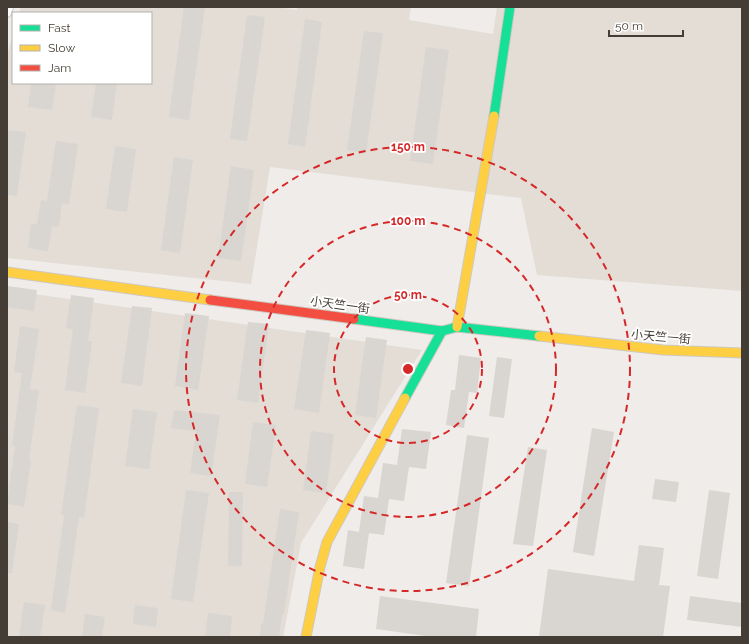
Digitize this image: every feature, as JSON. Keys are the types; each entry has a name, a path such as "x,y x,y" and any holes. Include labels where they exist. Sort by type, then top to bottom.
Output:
{"street":[{"path":"7,13 9,7"},
{"path":"457,327 493,125 510,7"},
{"name":"小天竺一街","path":"7,272 442,331 457,327 663,350 742,353"},
{"path":"306,637 320,567 327,542 442,331"}],"shaded area":[{"path":"21,7 277,7 297,10 297,7 411,7 409,20 493,34 497,7 742,7 742,291 537,275 521,198 270,167 251,284 7,258 7,56 12,38 12,84 152,84 152,12 19,12"},
{"path":"7,290 422,350 301,543 283,637 7,637"}],"building":[{"path":"184,7 205,7 189,120 169,117"},
{"path":"247,15 265,17 247,141 230,139"},
{"path":"305,19 322,22 305,147 288,144"},
{"path":"364,31 383,33 366,153 347,150"},
{"path":"426,47 449,50 433,164 410,161"},
{"path":"31,84 56,84 52,110 28,107"},
{"path":"96,84 117,84 112,120 91,117"},
{"path":"7,130 26,132 17,196 7,195"},
{"path":"56,141 78,144 69,204 62,203 59,227 52,226 48,251 28,248 31,224 37,224 41,200 47,201"},
{"path":"115,146 136,149 127,212 106,209"},
{"path":"174,157 193,160 180,253 161,250"},
{"path":"231,166 254,170 241,261 218,258"},
{"path":"7,286 37,290 34,311 7,307"},
{"path":"71,295 94,298 88,341 92,341 85,393 65,390 73,329 66,328"},
{"path":"132,306 152,308 142,386 121,383"},
{"path":"185,313 209,316 198,390 175,386"},
{"path":"248,322 269,324 258,403 237,400"},
{"path":"20,326 39,329 30,389 39,390 24,507 7,504 15,446 12,445 22,373 14,372"},
{"path":"306,330 330,333 319,413 294,409"},
{"path":"366,337 387,340 376,418 355,415"},
{"path":"459,355 481,358 477,393 469,392 464,428 446,425 451,390 455,390"},
{"path":"497,357 512,359 504,418 489,416"},
{"path":"77,405 99,408 84,518 79,517 65,613 51,610 64,515 61,515"},
{"path":"133,409 157,412 149,469 125,466"},
{"path":"174,410 220,415 211,476 190,473 196,431 171,428"},
{"path":"253,422 276,425 267,487 245,484"},
{"path":"592,428 614,432 594,556 573,552"},
{"path":"402,429 431,432 426,469 409,467 404,501 389,499 384,535 369,533 364,569 343,566 348,530 359,532 364,496 378,498 383,463 397,465"},
{"path":"311,431 334,434 326,493 303,490"},
{"path":"467,435 489,438 469,586 446,583"},
{"path":"528,447 547,450 533,546 513,544"},
{"path":"655,479 679,482 676,502 652,499"},
{"path":"186,490 209,493 193,602 171,599"},
{"path":"709,490 730,493 718,579 697,576"},
{"path":"229,492 243,492 242,566 228,566"},
{"path":"280,509 299,512 284,614 282,614 279,637 260,637 261,624 263,624"},
{"path":"7,522 19,524 12,573 7,573"},
{"path":"639,545 664,548 659,585 670,586 663,637 539,637 548,569 634,581"},
{"path":"380,596 479,609 476,637 433,637 376,629"},
{"path":"690,596 742,603 742,627 687,620"},
{"path":"24,602 45,605 40,637 19,637"},
{"path":"135,605 158,608 156,627 133,624"},
{"path":"208,613 232,616 230,637 205,636"},
{"path":"85,614 105,617 102,637 82,637"}],"traffic: fast":[{"path":"494,116 510,7"},
{"path":"354,319 442,331 457,327 539,336"},
{"path":"405,398 442,331"}],"traffic: slow":[{"path":"457,327 494,116"},
{"path":"7,272 210,300"},
{"path":"539,336 663,350 742,353"},
{"path":"306,637 320,567 327,542 405,398"}],"traffic: jam":[{"path":"210,300 354,319"}]}
